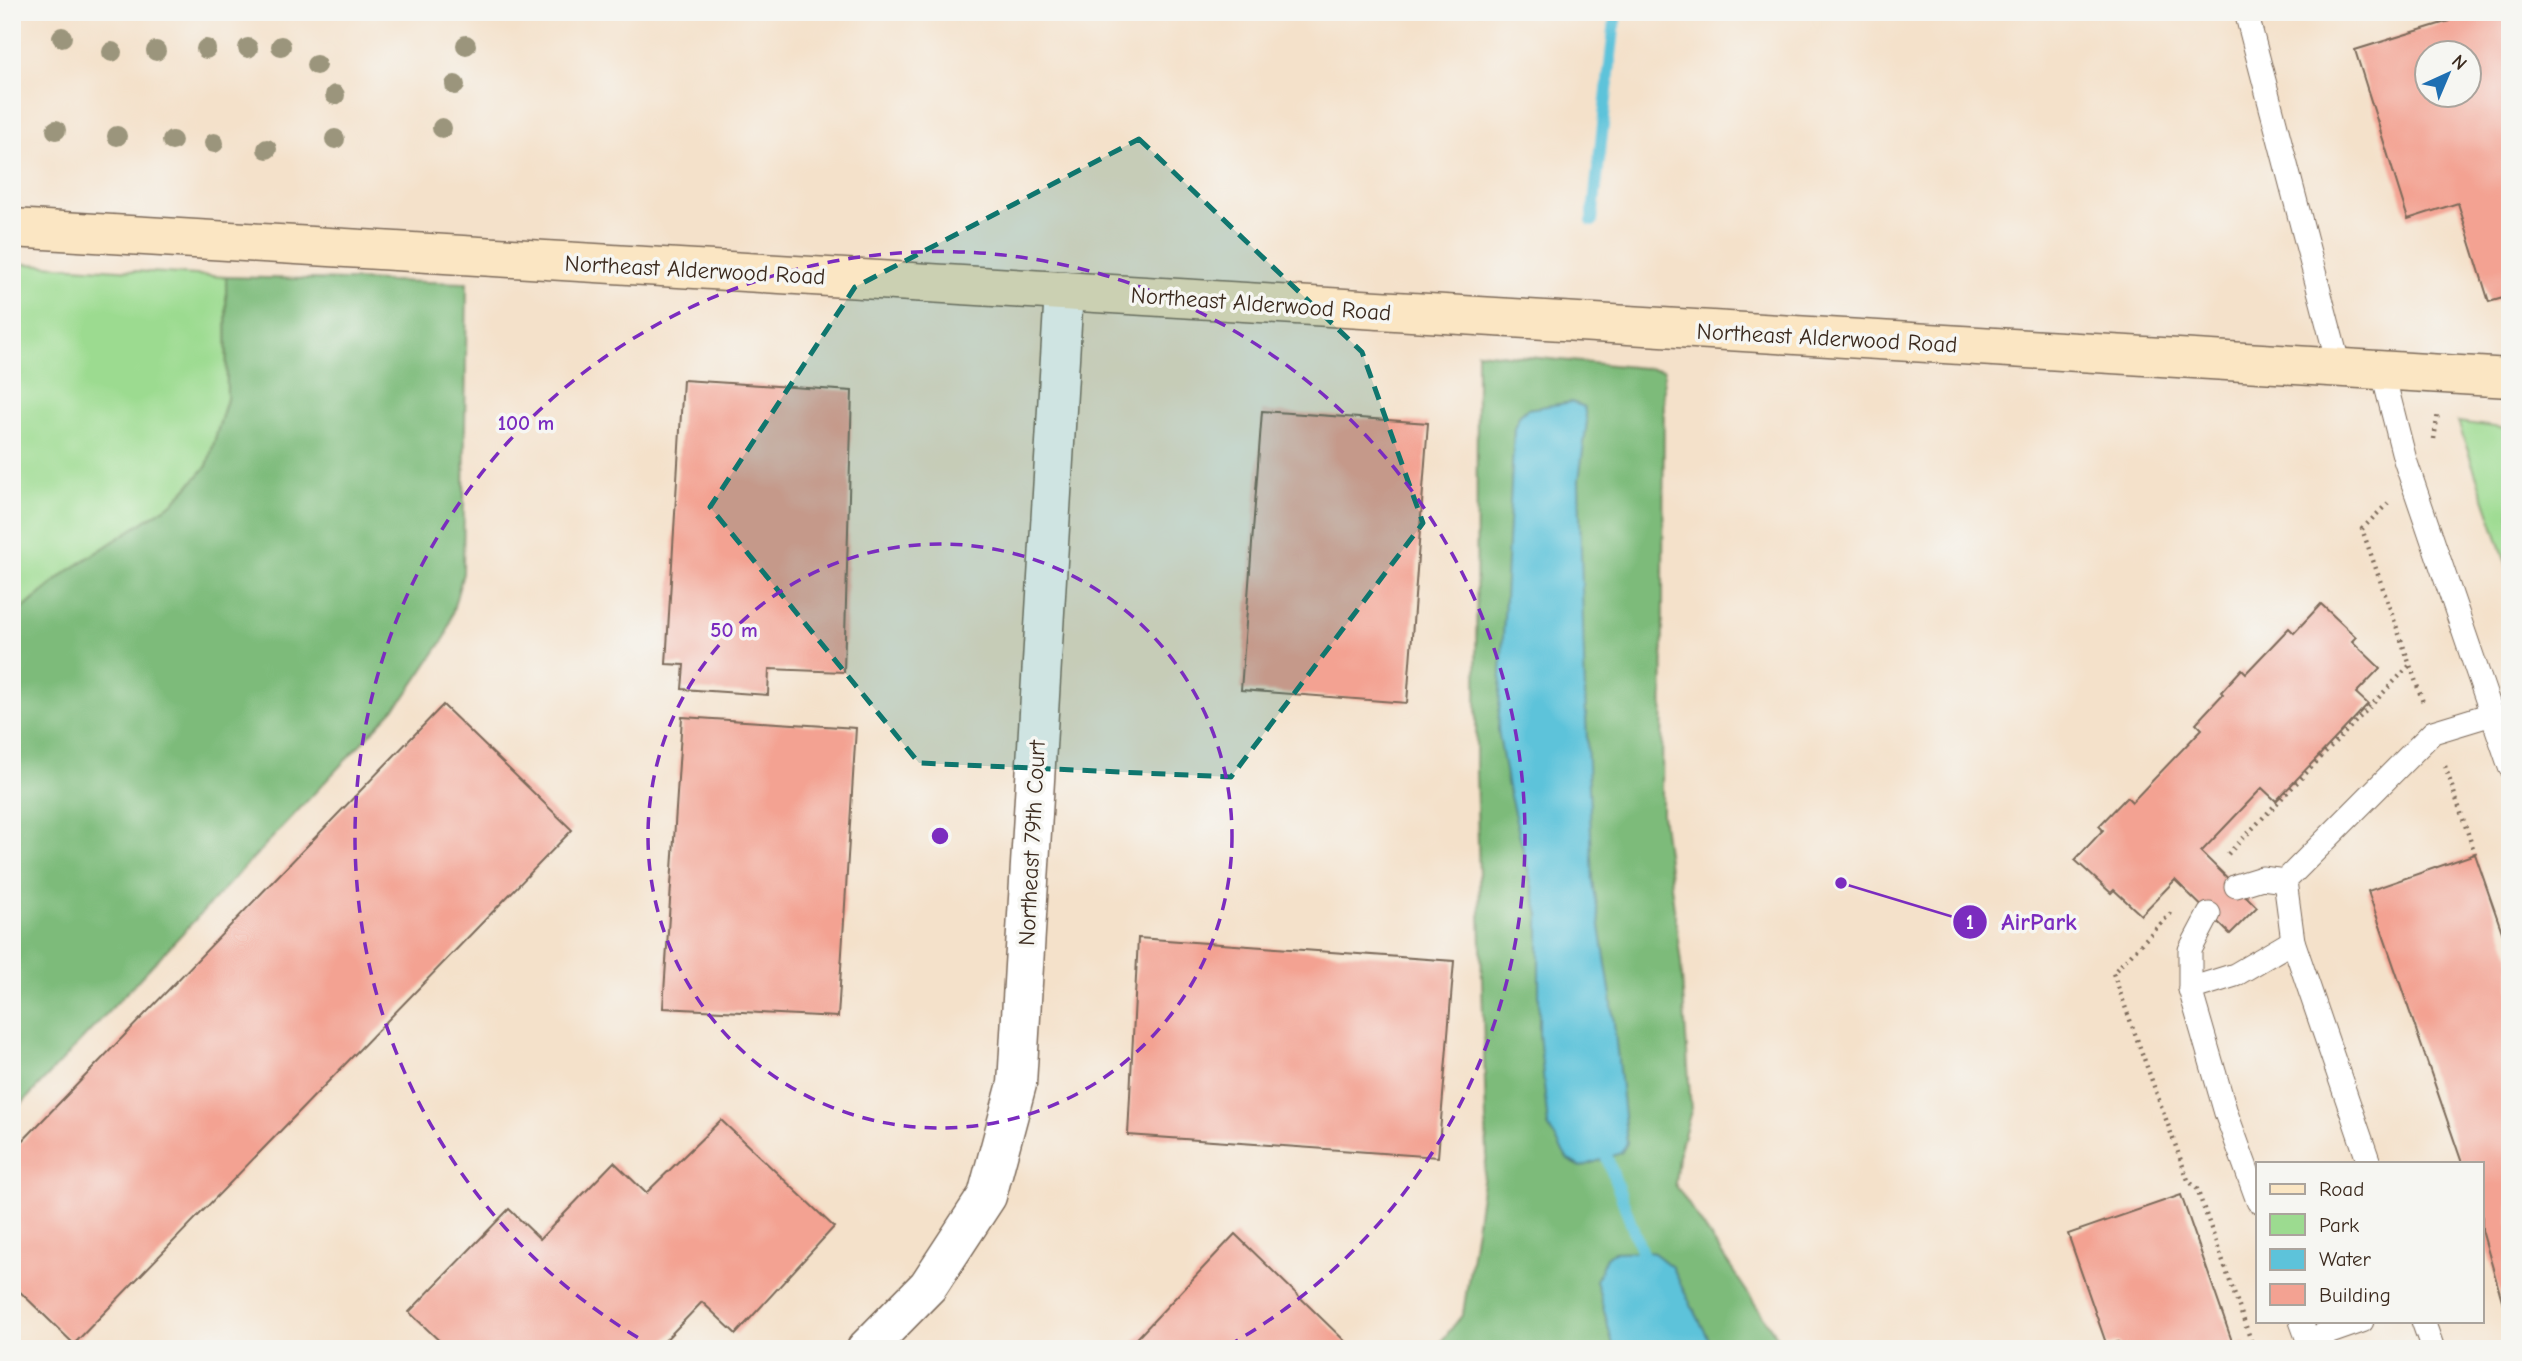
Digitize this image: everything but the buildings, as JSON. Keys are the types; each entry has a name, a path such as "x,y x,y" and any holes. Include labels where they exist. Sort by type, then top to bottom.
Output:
{"main road":[{"name":"Northeast Alderwood Road","path":"12,228 2510,378"}],"street":[{"name":"Northeast 79th Court","path":"866,1349 928,1286 987,1196 1017,1084 1064,291"}],"lane":[{"path":"2246,12 2339,367"},
{"path":"2382,370 2411,479 2510,767"},
{"path":"2285,881 2433,733 2491,714"},
{"path":"2236,886 2262,878 2285,881"},
{"path":"2285,881 2293,941 2369,1162"},
{"path":"2209,914 2190,950 2190,989 2226,1113 2256,1196"},
{"path":"2190,989 2235,975 2293,941"},
{"path":"2307,1336 2358,1322"},
{"path":"2423,1322 2433,1349"}],"path":[{"path":"2445,374 2431,458 2362,529 2475,854"}],"highlighted area":[{"path":"1139,139 1362,352 1423,523 1231,777 919,763 710,507 855,287"}],"green space":[{"path":"12,263 226,277 227,399 207,466 174,502 68,571 12,618"},
{"path":"226,277 467,283 463,573 446,636 404,698 12,1114 12,618 68,571 174,502 207,466 227,399"},
{"path":"1477,352 1664,370 1662,814 1681,963 1691,1111 1678,1156 1675,1184 1785,1349 1435,1349 1463,1314 1487,1155 1476,772"},
{"path":"2458,422 2510,429 2510,574"}],"water":[{"path":"1572,402 1584,407 1587,422 1579,480 1593,881 1611,996 1627,1143 1621,1153 1581,1167 1568,1160 1548,1126 1539,1034 1539,915 1508,788 1498,730 1514,428 1519,416 1527,409"},
{"path":"1614,1252 1654,1253 1672,1267 1714,1349 1614,1349 1596,1280 1606,1257"}],"waterway":[{"path":"1592,221 1616,12"},
{"path":"1605,1142 1607,1158 1646,1264"}],"place":[{"name":"AirPark","path":"1841,883"}]}
